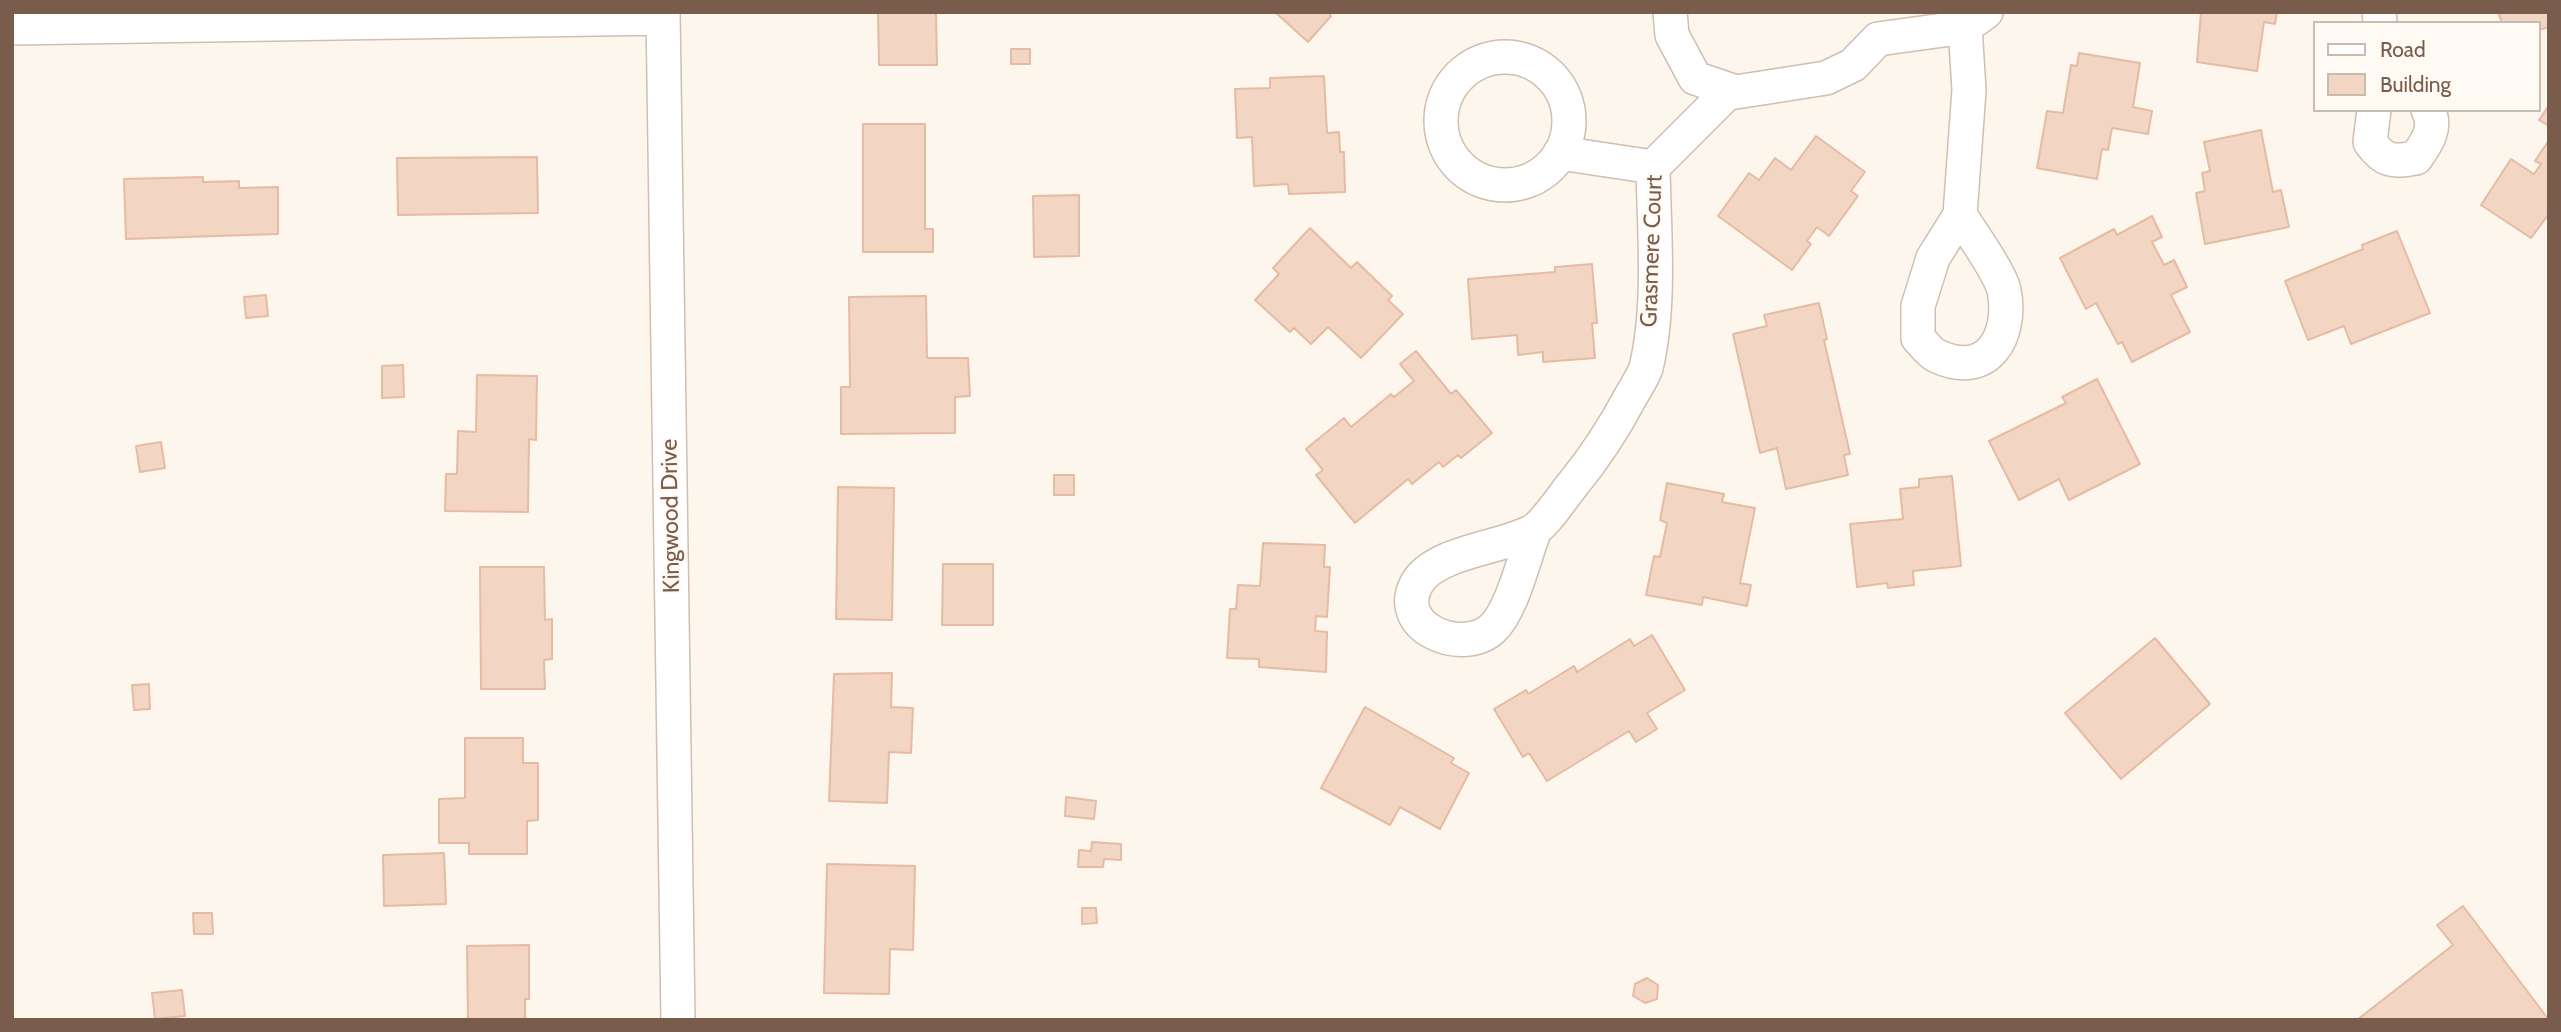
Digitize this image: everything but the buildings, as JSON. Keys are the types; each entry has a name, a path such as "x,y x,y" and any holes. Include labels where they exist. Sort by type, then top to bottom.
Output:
{"street":[{"path":"1670,12 1672,35 1695,78 1730,91 1764,90 1826,78 1853,65 1875,25 1975,20 1961,215"},
{"path":"12,28 663,15"},
{"name":"Kingwood Drive","path":"663,15 678,1020"},
{"name":"Grasmere Court","path":"1534,532 1604,446 1646,370 1656,281 1653,166 1730,91"},
{"path":"2374,112 2370,142 2380,157 2395,162 2416,158 2429,139 2432,117 2429,112"},
{"path":"1560,153 1653,166"}]}
